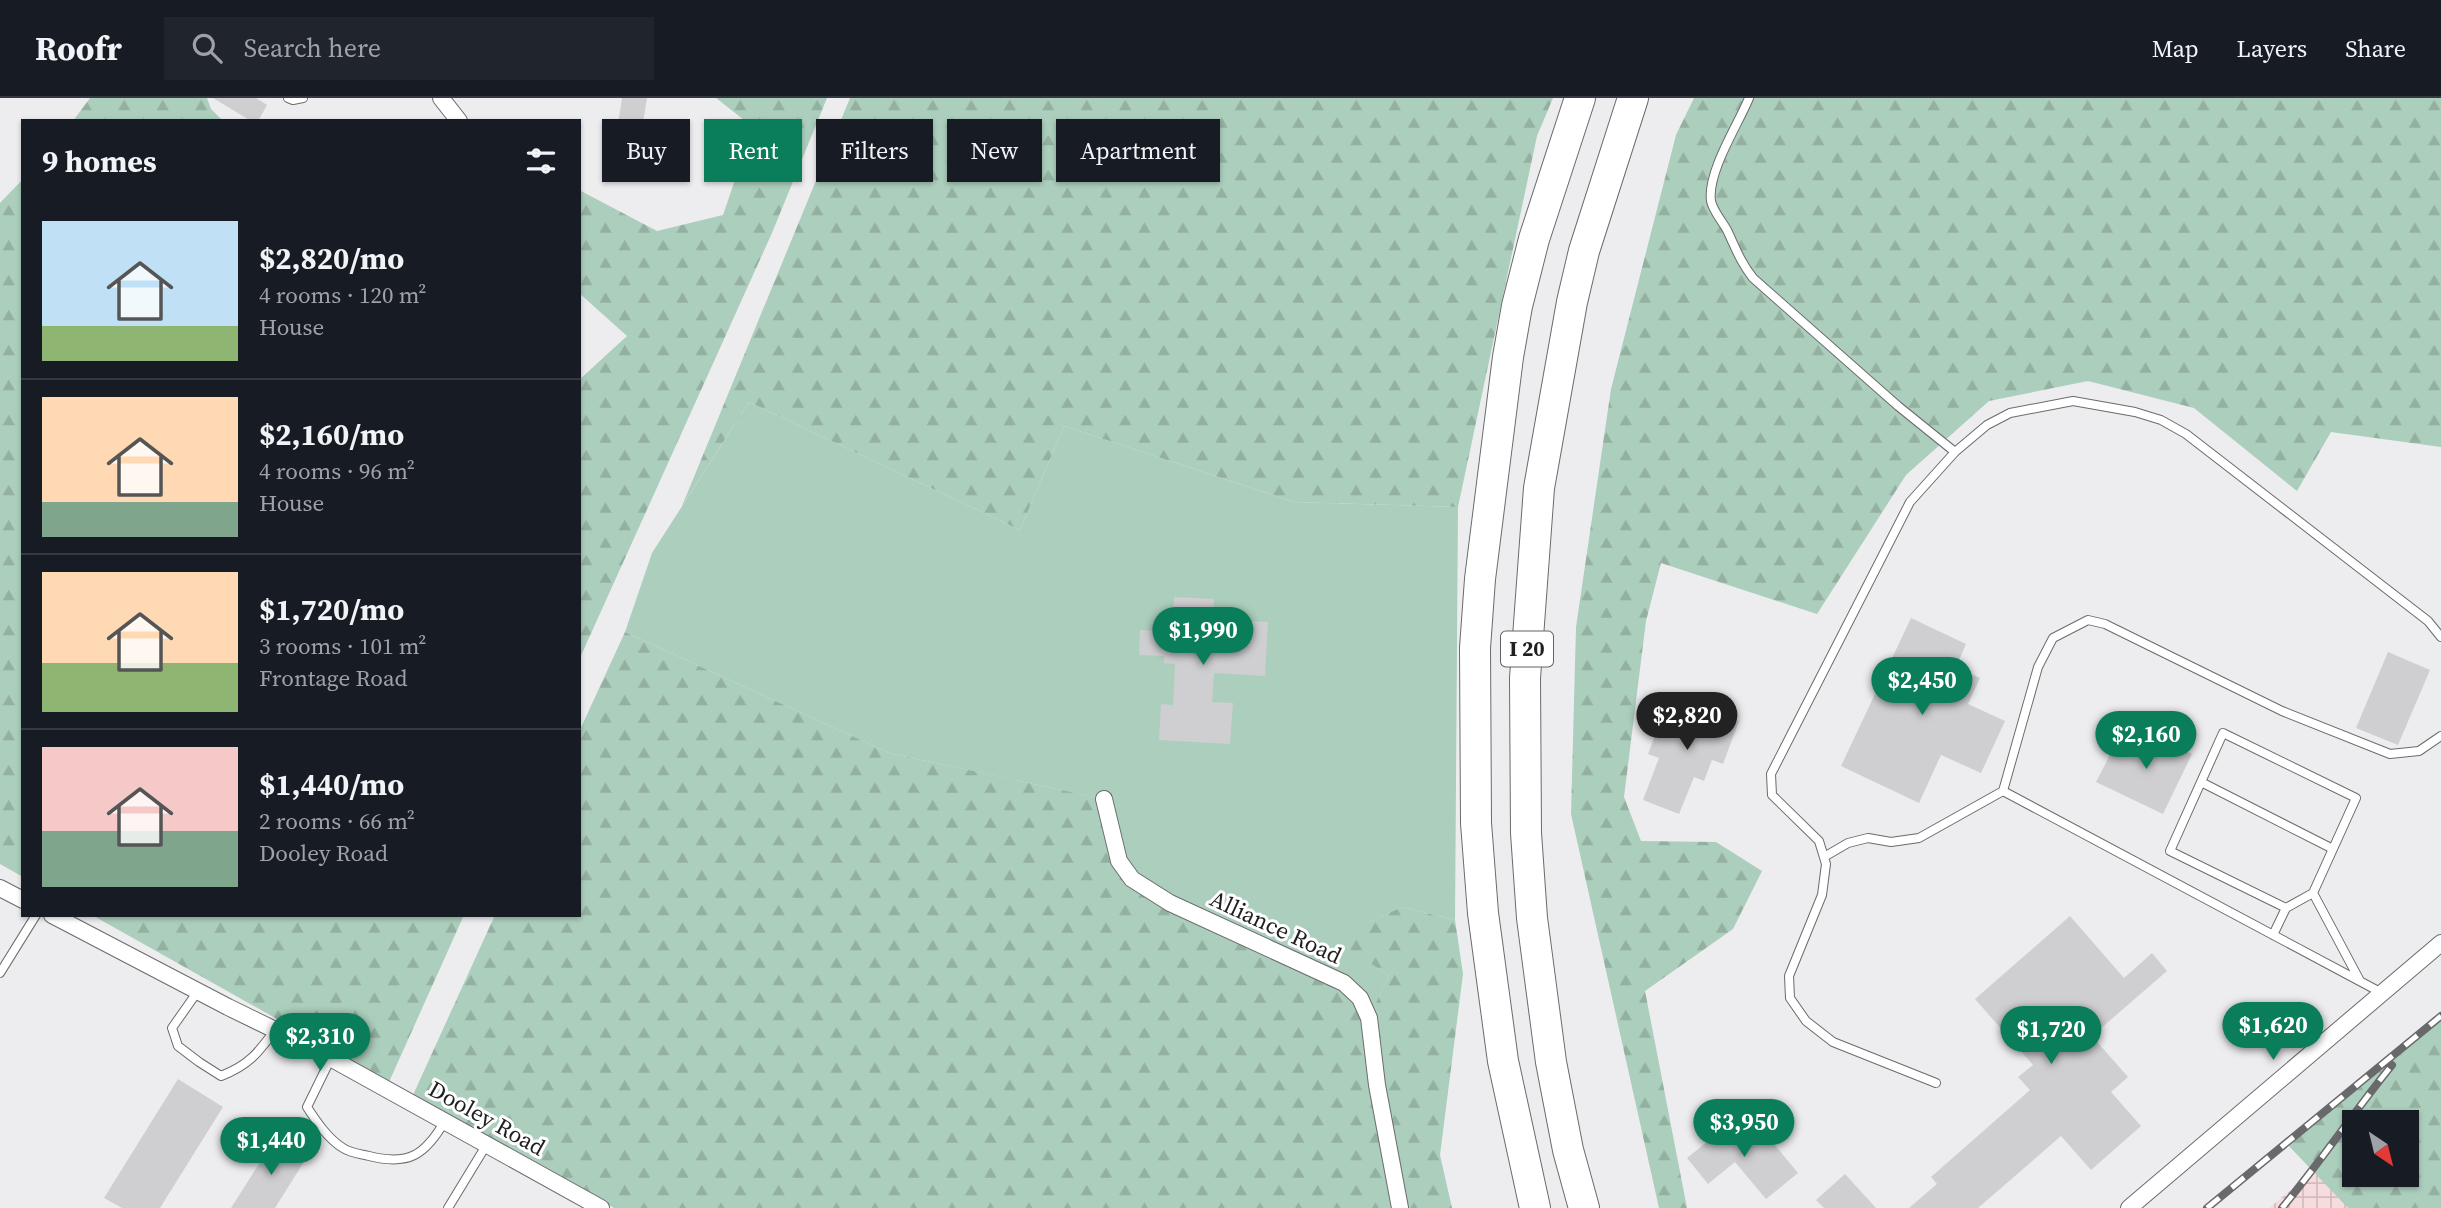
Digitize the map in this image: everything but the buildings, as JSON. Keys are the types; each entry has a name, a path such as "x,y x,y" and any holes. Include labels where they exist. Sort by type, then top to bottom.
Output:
{"highway":[{"name":"I 20","path":"1535,1208 1503,1061 1483,913 1476,823 1475,648 1480,579 1517,306 1534,239 1580,98"},
{"name":"I 20","path":"1584,1208 1568,1150 1551,1062 1532,918 1526,833 1525,678 1539,488 1572,302 1584,251 1633,98"}],"street":[{"path":"441,98 457,119"},
{"name":"Alliance Road","path":"1104,799 1119,861 1132,879 1170,903 1344,983 1360,998 1368,1018 1377,1085 1400,1208"},
{"path":"0,888 21,899"},
{"name":"Dooley Road","path":"56,917 331,1058 601,1208"},
{"path":"2129,1208 2441,943"}],"lane":[{"path":"288,98 303,98"},
{"path":"1749,98 1715,172 1711,192 1712,204 1738,258 1753,278 1898,406 1955,452"},
{"path":"1936,1083 1833,1042 1806,1021 1790,998 1789,976 1822,895 1826,864 1819,841 1772,795 1771,774 1910,502 1955,452 1987,425 2010,412 2044,405 2073,401 2125,410 2161,420 2186,434 2417,612 2441,637"},
{"path":"1824,857 1848,843 1868,838 1891,842 1919,838 2003,791 2038,667 2053,638 2088,620 2105,624 2282,711 2390,754 2419,751 2441,736"},
{"path":"2273,935 2286,908 2312,893 2356,798 2223,733 2170,851 2286,908"},
{"path":"2201,782 2333,849"},
{"path":"2003,791 2382,993"},
{"path":"2312,893 2360,981"},
{"path":"0,973 35,917"},
{"path":"198,991 172,1028 178,1046 221,1076 254,1058 276,1030"},
{"path":"331,1058 307,1107 318,1124 344,1149 390,1161 413,1157 433,1141 446,1121"},
{"path":"448,1208 487,1144"}],"shaded area":[{"path":"2331,1157 2342,1169 2342,1187 2359,1187 2378,1208 2269,1208"}],"green space":[{"path":"90,98 207,98 211,109 221,119 74,119"},
{"path":"716,98 827,98 818,119 816,119 802,159 802,119 743,119"},
{"path":"850,98 1553,98 1537,136 1458,507 1294,502 1064,426 1020,530 749,402 682,506 816,181 933,182 933,119 841,119"},
{"path":"1694,98 2441,98 2441,447 2331,432 2297,491 2194,408 2088,381 1989,401 1906,475 1817,614 1661,563 1646,621 1624,797 1641,841 1716,842 1762,871 1733,929 1645,991 1687,1208 1659,1208 1571,814 1576,627 1611,389 1676,135"},
{"path":"21,181 21,876 0,864 0,203"},
{"path":"734,182 793,182 581,656 581,378 627,336 581,295 581,191 657,231 723,215"},
{"path":"749,402 1020,530 1064,426 1294,502 1458,507 1455,920 1402,907 1334,938 1389,976 1369,1018 1132,879 1103,799 889,753 625,632 652,553"},
{"path":"625,632 889,753 1104,799 1132,879 1344,983 1369,1017 1389,976 1333,938 1402,907 1455,920 1463,974 1440,1155 1452,1208 614,1208 413,1095 494,917 581,917 581,728"},
{"path":"96,917 463,917 389,1082"},
{"path":"2441,1016 2441,1208 2348,1208 2286,1143"}],"railway":[{"path":"2207,1208 2441,1016"},
{"path":"2282,1208 2392,1065"}]}
